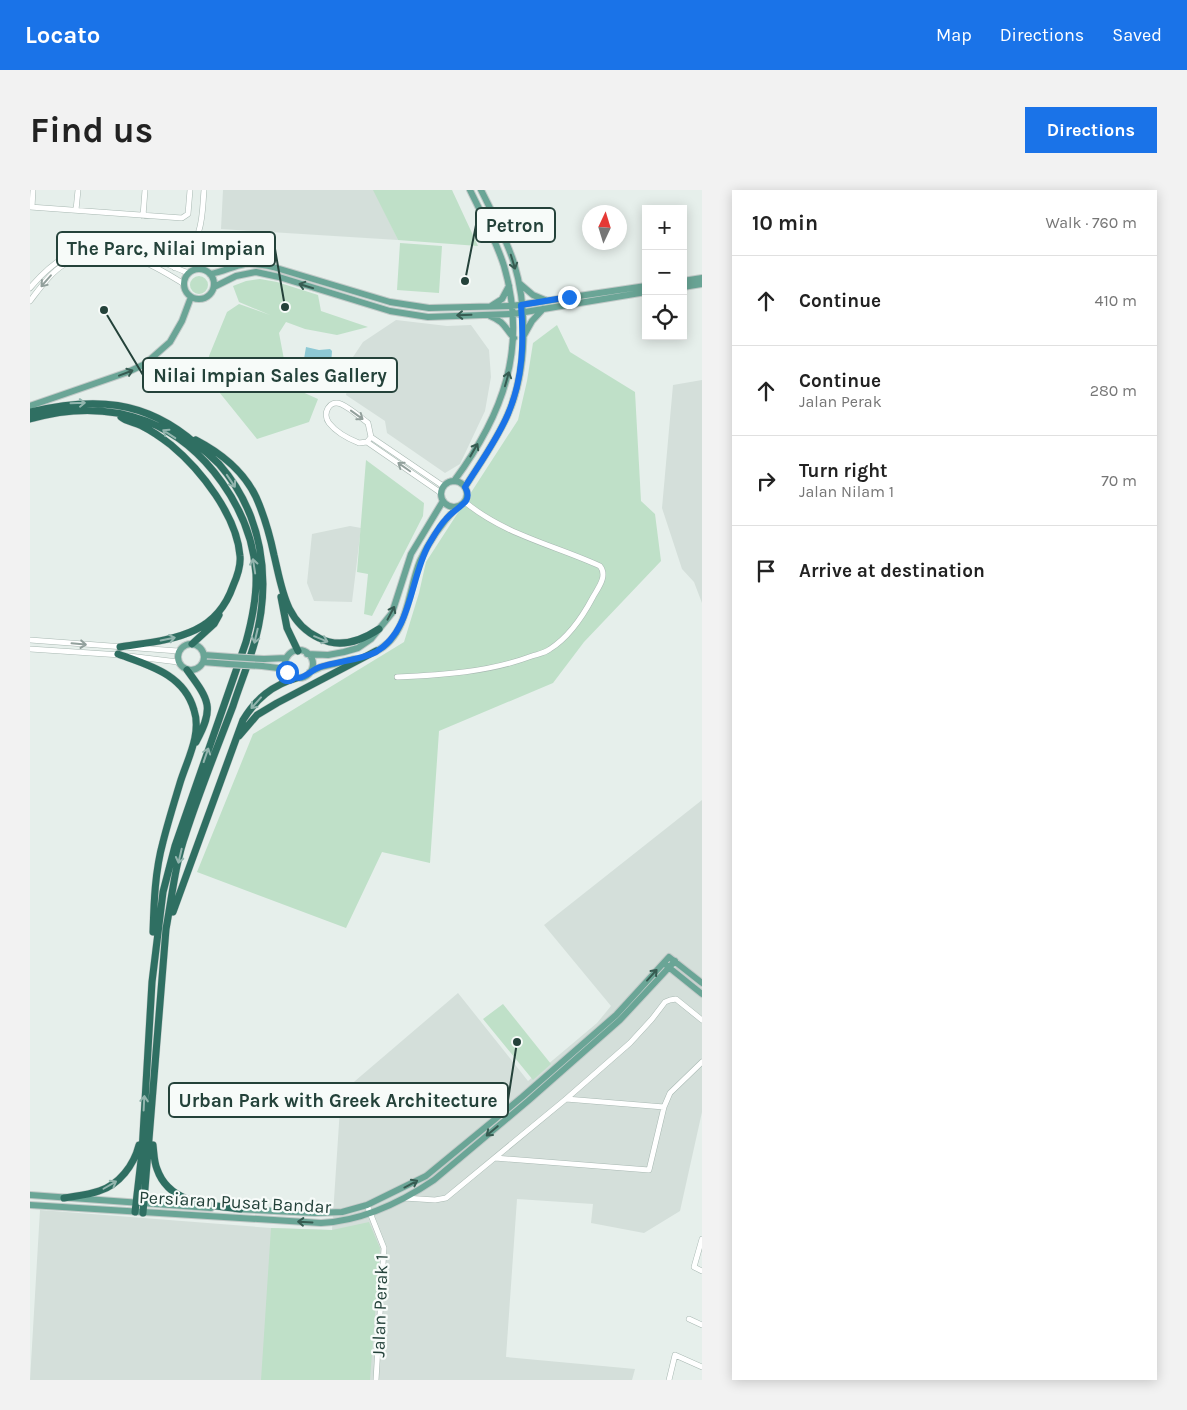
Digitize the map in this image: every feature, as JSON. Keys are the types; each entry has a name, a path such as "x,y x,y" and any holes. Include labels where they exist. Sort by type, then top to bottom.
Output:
{"highway":[{"path":"30,412 65,404 87,403 130,407 158,418 213,450 236,469 256,497 268,531 287,628 298,651"},
{"path":"30,419 71,411 116,413 159,428 196,453 213,470 225,486 243,520 250,540 256,573 254,611 246,642 174,846 163,892 152,982"},
{"path":"116,413 124,420 140,425 171,445 219,500 229,517 236,535 240,558 237,577 214,624 192,644"},
{"path":"143,1213 140,1204 166,929 174,883 185,835 255,640 264,573 256,532 238,492 218,463 185,434"},
{"path":"279,582 294,617 302,628 312,635 325,641 339,644 351,643 364,639 379,629"},
{"path":"119,651 178,637 195,630 221,611"},
{"path":"119,651 170,675 188,696 194,710 197,727 158,863 154,909 147,1132 157,1169 163,1181 172,1190 182,1198 194,1203 240,1209"},
{"path":"235,740 257,716 277,703 376,652"},
{"path":"187,670 204,694 208,710 206,724 192,749"},
{"path":"166,929 243,720 260,697 284,682 297,678"},
{"path":"64,1198 100,1191 117,1181 132,1165 147,1132"},
{"path":"135,1212 140,1204"}],"main road":[{"path":"454,481 467,464 493,418 510,372 514,338 509,285 497,246 470,190"},
{"path":"465,487 494,441 508,414 520,373 523,337 519,283 506,242 481,190"},
{"path":"210,274 214,282 211,294 199,300 185,292 184,284 189,273 198,269 210,274 224,272 247,264 258,264 410,306 429,308 512,306 544,308 642,293"},
{"path":"214,287 236,276 256,272 398,313 428,317 513,314 521,308 547,301 642,287"},
{"path":"687,280 702,278"},
{"path":"519,283 532,295 547,301"},
{"path":"687,286 702,284"},
{"path":"490,307 502,299 509,285"},
{"path":"30,406 146,364 170,342 182,321 191,297"},
{"path":"523,337 535,316 544,308"},
{"path":"485,315 505,324 514,338"},
{"path":"203,662 286,658 291,653 298,651 307,654 328,655 358,648 371,640 392,613 411,554 443,501 442,489 448,482 462,483 468,494 465,502 457,507 445,520 420,561 398,630 390,640 376,652 351,661 321,667 304,677 297,678 290,675 286,669 286,658"},
{"path":"443,501 449,507 457,507"},
{"path":"192,644 200,647 204,655 203,662 196,669 187,670 178,662 178,651 184,645 192,644"},
{"path":"307,654 312,664 310,672"},
{"path":"204,655 230,661 286,669"},
{"path":"672,959 702,983"},
{"name":"Persiaran Pusat Bandar","path":"30,1195 140,1204 330,1213 367,1205 426,1176 476,1136 616,1015 663,963 672,959"},
{"name":"Persiaran Pusat Bandar","path":"30,1205 321,1223 340,1222 370,1214 404,1198 434,1180 528,1101 620,1020 669,968 672,959"},
{"path":"663,963 702,994"}],"street":[{"path":"32,190 31,207 144,216 187,216 190,190"},
{"path":"76,210 78,190"},
{"path":"144,216 145,190"},
{"path":"154,259 178,254 191,246 199,232 204,190"},
{"path":"30,288 48,268 61,258 80,249 110,246 125,247 189,273"},
{"path":"30,301 49,277 64,264 81,256 97,253 115,252 128,255 161,270 184,284"},
{"path":"175,268 175,260 178,254"},
{"path":"341,404 368,423 369,439 359,443 335,428 327,421 326,413 328,408 331,405 341,404"},
{"path":"369,439 442,489"},
{"path":"397,677 440,675 494,667 524,660 549,650 584,615 603,577 603,570 600,566 510,531 482,516 465,502"},
{"path":"30,640 119,651 178,662"},
{"path":"30,649 178,651"},
{"path":"404,1198 435,1200 446,1198 566,1099 630,1043 665,1002 676,999 702,1020"},
{"path":"495,1158 649,1170 664,1107 670,1092 702,1062"},
{"path":"566,1099 664,1107"},
{"name":"Jalan Perak 1","path":"367,1205 384,1248 376,1380"},
{"path":"702,1239 694,1267 702,1271"},
{"path":"689,1319 702,1325"},
{"path":"668,1380 675,1355 702,1368"}],"shaded area":[{"path":"223,190 374,190 398,240 221,229"},
{"path":"396,320 447,326 471,325 489,350 491,377 485,411 460,464 445,473 387,433 385,421 346,395 353,357 363,342"},
{"path":"702,380 702,603 694,582 682,569 662,508 673,385"},
{"path":"350,526 361,528 352,602 314,601 307,583 312,534"},
{"path":"702,800 702,1112 680,1211 644,1233 591,1223 593,1204 517,1199 506,1357 635,1369 632,1380 30,1380 40,1210 271,1228 332,1230 341,1093 458,993 528,1081 597,1023 611,1006 544,925"}],"green space":[{"path":"373,190 452,190 478,246 398,240"},
{"path":"400,243 442,246 439,293 397,290"},
{"path":"199,276 205,279 208,285 205,291 199,294 193,291 190,285 193,279"},
{"path":"260,279 277,282 318,295 321,311 368,327 337,335 305,329 286,322 279,333 289,386 318,399 309,422 257,439 207,377 209,356 227,312 239,304 270,315 239,302 233,286 246,281"},
{"path":"557,325 570,352 635,392 641,501 655,514 661,561 584,642 553,683 439,731 430,863 382,852 346,928 197,872 253,734 404,642 426,562 518,420 533,343"},
{"path":"366,460 424,503 423,516 372,616 364,614 368,574 357,572"},
{"path":"503,1004 551,1064 533,1080 483,1019"},
{"path":"369,1222 380,1248 370,1380 261,1380 271,1228 332,1230"}],"water":[{"path":"306,347 319,350 330,349 332,351 330,378 323,377 321,381 306,377 304,364"}],"place":[{"name":"Petron","path":"465,281"},
{"name":"The Parc, Nilai Impian","path":"285,307"},
{"name":"Nilai Impian Sales Gallery","path":"104,310"},
{"name":"Urban Park with Greek Architecture","path":"517,1042"}],"route":[{"path":"287,672 293,677 300,678 321,667 351,661 376,652 398,630 420,561 445,520 457,507 465,502 468,494 465,487 494,441 508,414 520,373 523,337 521,305 569,297"}]}
